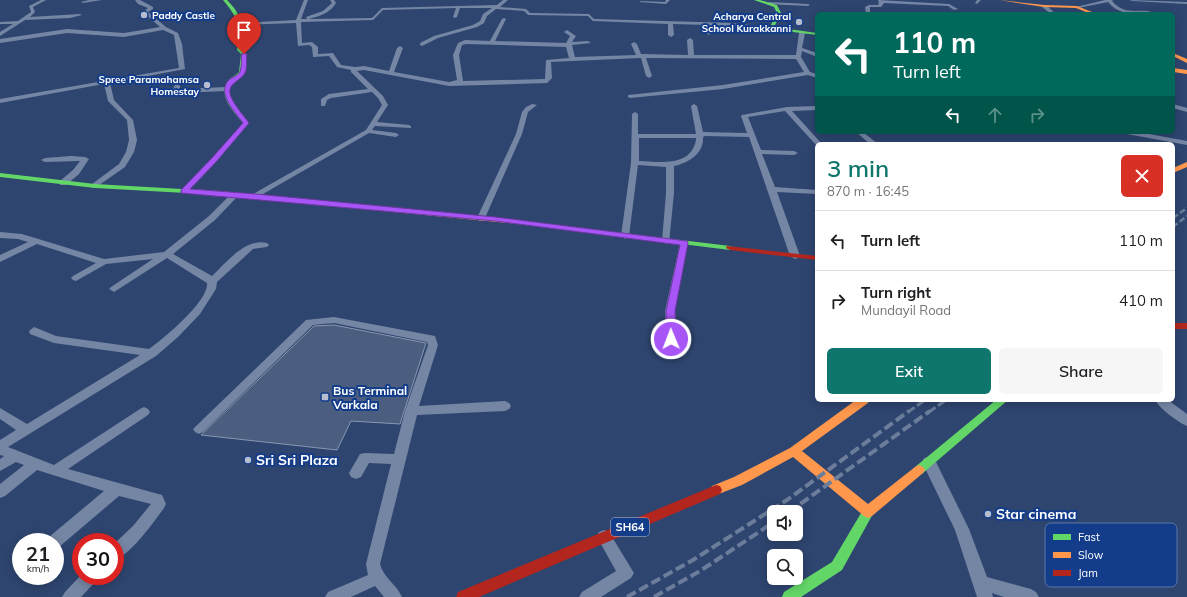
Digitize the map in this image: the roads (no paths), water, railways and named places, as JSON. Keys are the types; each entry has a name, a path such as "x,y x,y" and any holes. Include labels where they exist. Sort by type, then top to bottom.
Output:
{"main road":[{"path":"184,191 214,161 246,123 228,97 230,82 240,76 243,70 244,54 239,50 241,24 239,13 225,0"},
{"path":"756,0 776,5 779,13 771,28 815,34"},
{"path":"1001,0 1044,6 1078,7 1090,12"},
{"path":"1175,55 1187,61"},
{"path":"1175,70 1187,72"},
{"path":"1175,170 1187,164"},
{"path":"0,175 95,186 131,187 256,196 553,225 625,236 815,258"},
{"path":"1175,326 1187,326"},
{"path":"861,402 794,451 868,512"},
{"path":"789,597 837,566 868,512 1002,402"},
{"name":"SH64","path":"463,597 738,481 794,451"}],"street":[{"path":"0,34 23,20 33,12 32,7 44,0"},
{"path":"83,2 100,0"},
{"path":"0,101 182,69 179,57 179,44 176,34 164,28 145,12 151,8 137,0"},
{"path":"306,0 298,21 300,45 310,43 315,47 315,56 331,54 339,66 355,70 364,68 449,84 547,81 549,78 548,61 572,59 641,56 798,57"},
{"path":"298,21 331,8 334,3 332,0"},
{"path":"452,6 459,0"},
{"path":"422,44 448,32 475,26 482,22 485,14 506,0"},
{"path":"641,2 666,3 668,0"},
{"path":"1078,7 1110,0 1120,11 1129,12"},
{"path":"1132,0 1187,3"},
{"path":"868,12 867,8 869,6 879,6 882,3 880,1 949,5 956,9"},
{"path":"770,3 808,5"},
{"path":"241,24 371,19 375,18 382,9 459,6 497,7 526,10 528,14 589,16 592,20 670,21 734,24 771,28"},
{"path":"455,17 459,6"},
{"path":"1044,6 1052,12"},
{"path":"429,14 431,7"},
{"path":"436,15 442,7"},
{"path":"1141,8 1146,12"},
{"path":"0,23 70,17 80,14"},
{"path":"1175,17 1180,19"},
{"path":"492,43 504,18"},
{"path":"670,21 671,35"},
{"path":"708,33 711,23"},
{"path":"0,41 67,31 124,35 164,28"},
{"path":"567,32 573,34 569,45 572,59"},
{"path":"802,33 798,57 808,73"},
{"path":"690,40 691,57"},
{"path":"456,83 460,81 456,55 460,44 492,43 569,45 588,43"},
{"path":"634,44 641,56 649,76"},
{"path":"391,73 400,48"},
{"path":"800,49 815,54"},
{"path":"256,196 368,131 385,105 381,98 353,71 355,70"},
{"path":"630,96 723,87 808,73 815,75"},
{"path":"95,186 122,165 130,152 132,140 130,120 111,101 107,83"},
{"path":"177,86 176,89 180,91 228,88"},
{"path":"323,105 324,99 329,96 371,90"},
{"path":"481,218 516,139 525,112 528,108 534,105"},
{"path":"635,163 670,165 680,164 693,154 700,141 694,106"},
{"path":"1175,107 1187,110"},
{"path":"794,256 772,189 744,116 787,109 815,108"},
{"path":"787,109 816,142"},
{"path":"625,236 635,163 634,114"},
{"path":"372,124 409,127"},
{"path":"368,131 396,135"},
{"path":"635,136 699,136 704,134 751,135"},
{"path":"862,134 872,142"},
{"path":"1138,134 1187,143"},
{"path":"758,152 794,153"},
{"path":"46,160 66,158 86,160 76,172 63,183"},
{"path":"666,241 670,193 670,165"},
{"path":"772,189 815,192"},
{"path":"114,289 167,254 212,218 235,195"},
{"path":"0,235 19,236 104,262"},
{"path":"0,259 36,241"},
{"path":"671,339 670,311 684,243"},
{"path":"124,544 138,531 159,504 157,499 116,490 36,463 2,450 1,446 5,442 69,406 152,353 185,326 198,310 212,288 212,281 250,247 257,245 264,246"},
{"path":"76,278 104,262 167,254 212,281"},
{"path":"199,429 265,367 304,326 319,320 338,321 431,339 433,345 411,411 391,488 374,564 374,571 377,578 394,597"},
{"path":"34,331 54,339 152,353"},
{"path":"1163,402 1168,408 1182,415 1187,421"},
{"path":"411,411 505,406"},
{"path":"57,470 144,412"},
{"path":"0,413 27,430"},
{"path":"0,466 15,455"},
{"path":"356,473 365,458 399,459"},
{"path":"929,462 962,529 983,590 1031,597"},
{"path":"0,492 36,463"},
{"path":"64,534 116,490"},
{"path":"587,597 626,573 604,537"},
{"path":"333,597 377,578"},
{"path":"70,597 83,585"}],"railway":[{"path":"1175,217 1187,208"},
{"path":"1175,225 1187,216"},
{"path":"908,412 922,402"},
{"path":"929,412 943,402"},
{"path":"627,597 693,560 787,500 909,411"},
{"path":"799,505 930,411"},
{"path":"654,597 700,571 767,527"}],"place":[{"name":"Paddy Castle","path":"144,15"},
{"name":"Acharya Central School Kurakkanni","path":"799,22"},
{"name":"Spree Paramahamsa Homestay","path":"207,85"},
{"name":"Bus Terminal Varkala","path":"325,397"},
{"name":"Sri Sri Plaza","path":"248,460"},
{"name":"Star cinema","path":"988,514"}]}
